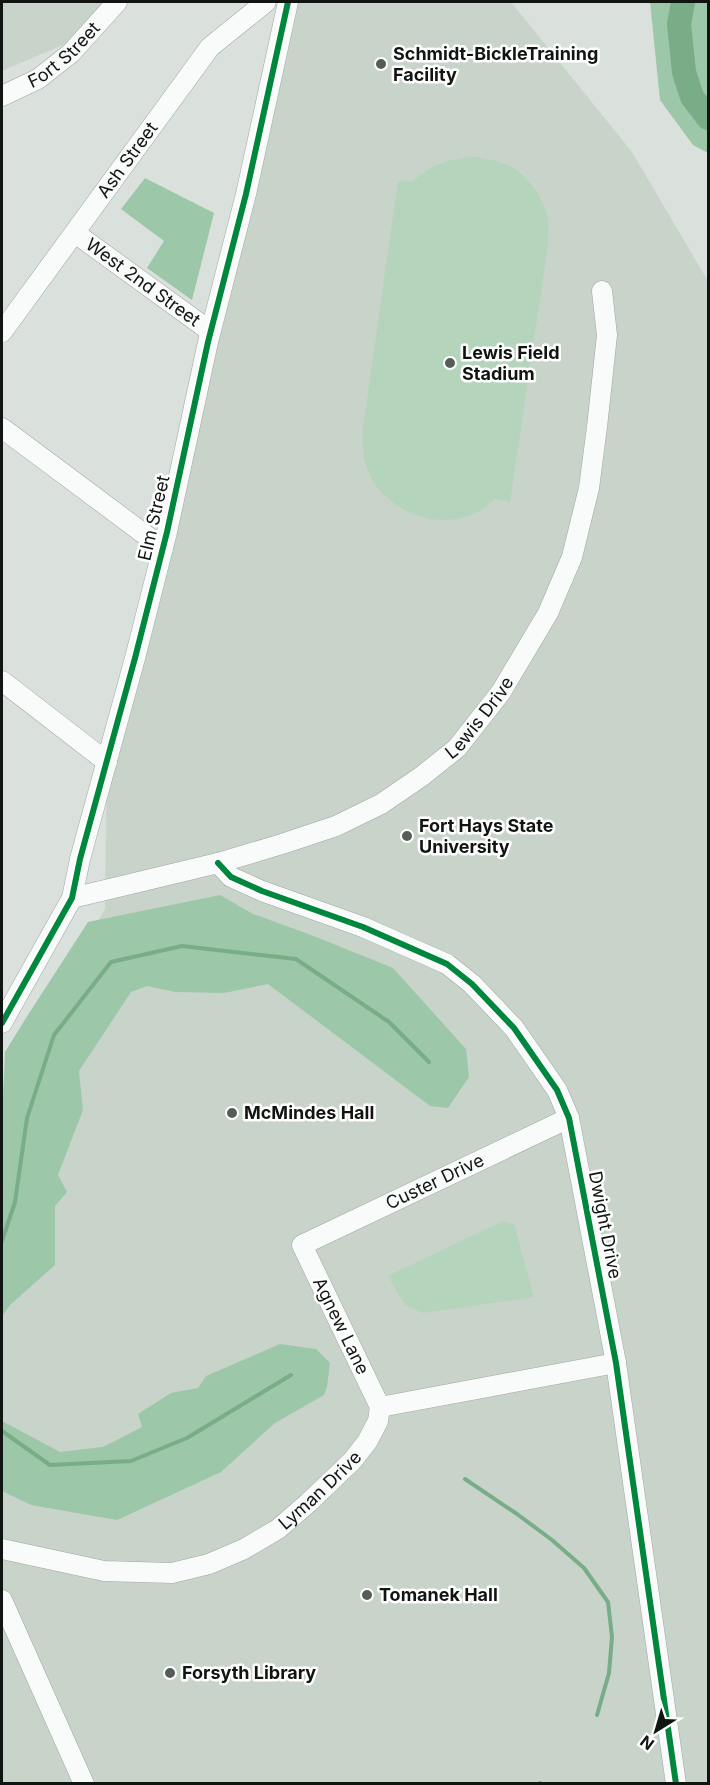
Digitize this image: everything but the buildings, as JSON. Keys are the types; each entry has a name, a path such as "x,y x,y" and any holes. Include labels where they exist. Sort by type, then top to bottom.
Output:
{"street":[{"name":"Fort Street","path":"2,96 38,79 71,53 117,2"},
{"name":"Ash Street","path":"2,332 210,47 266,2"},
{"name":"Elm Street","path":"2,1023 72,898 80,859 163,548 210,331 246,194 288,2"},
{"name":"West 2nd Street","path":"75,233 210,331"},
{"name":"Lewis Drive","path":"72,898 218,863 336,826 381,804 457,748 498,698 548,613 572,557 589,488 597,427 607,335 602,291"},
{"path":"2,428 163,548"},
{"path":"2,681 107,762"},
{"name":"Dwight Drive","path":"218,863 231,877 262,891 363,927 447,964 472,984 514,1028 557,1090 569,1118 616,1362 676,1784"},
{"name":"Custer Drive","path":"302,1245 569,1118"},
{"name":"Agnew Lane","path":"302,1245 380,1407"},
{"path":"380,1407 616,1362"},
{"name":"Lyman Drive","path":"2,1549 104,1571 172,1573 209,1564 244,1550 278,1528 308,1503 352,1461 367,1442 378,1421 380,1407"},
{"path":"2,1600 84,1784"}],"shaded area":[{"path":"2,2 106,2 82,31 65,44 2,71"},
{"name":"Fort Hays State University","path":"289,2 511,2 632,152 708,281 708,1783 2,1784 2,1091 6,1077 105,909 107,762"}],"green space":[{"path":"650,2 708,2 708,153 693,145 660,100"},
{"name":"Lewis Field Stadium","path":"475,157 508,165 531,183 544,205 548,224 548,245 510,502 494,499 483,509 470,515 442,520 413,514 400,508 379,490 366,465 363,452 363,428 398,181 412,182 441,163"},
{"path":"145,178 214,213 192,300 147,268 164,241 121,209"},
{"path":"220,895 253,914 393,968 466,1049 469,1077 448,1108 430,1106 268,984 224,993 175,992 147,986 131,992 79,1071 83,1110 58,1175 67,1192 55,1206 55,1265 10,1305 2,1316 2,1121 5,1052 88,922"},
{"path":"503,1221 514,1224 534,1297 423,1313 405,1305 388,1276"},
{"path":"280,1344 316,1349 330,1363 324,1395 275,1423 221,1472 117,1520 31,1505 2,1491 2,1421 60,1452 103,1447 142,1427 138,1414 171,1393 198,1388 206,1376"}],"waterway":[{"path":"683,2 679,24 684,72 692,97 708,118"},
{"path":"2,1241 15,1202 27,1118 54,1035 111,962 182,946 296,959 389,1022 429,1062"},
{"path":"2,1431 50,1465 131,1461 187,1438 291,1375"},
{"path":"465,1479 552,1540 584,1568 608,1602 612,1637 609,1673 597,1715"}],"cycle path":[{"path":"2,1023 72,898 80,859 167,532 208,342 246,194 288,2"},
{"path":"218,863 231,877 262,891 363,927 447,964 472,984 514,1028 557,1090 569,1118 616,1363 676,1784"}],"place":[{"name":"Schmidt-BickleTraining Facility","path":"381,64"},
{"name":"Lewis Field Stadium","path":"450,363"},
{"name":"Fort Hays State University","path":"407,836"},
{"name":"McMindes Hall","path":"232,1113"},
{"name":"Tomanek Hall","path":"367,1595"},
{"name":"Forsyth Library","path":"170,1673"}]}
